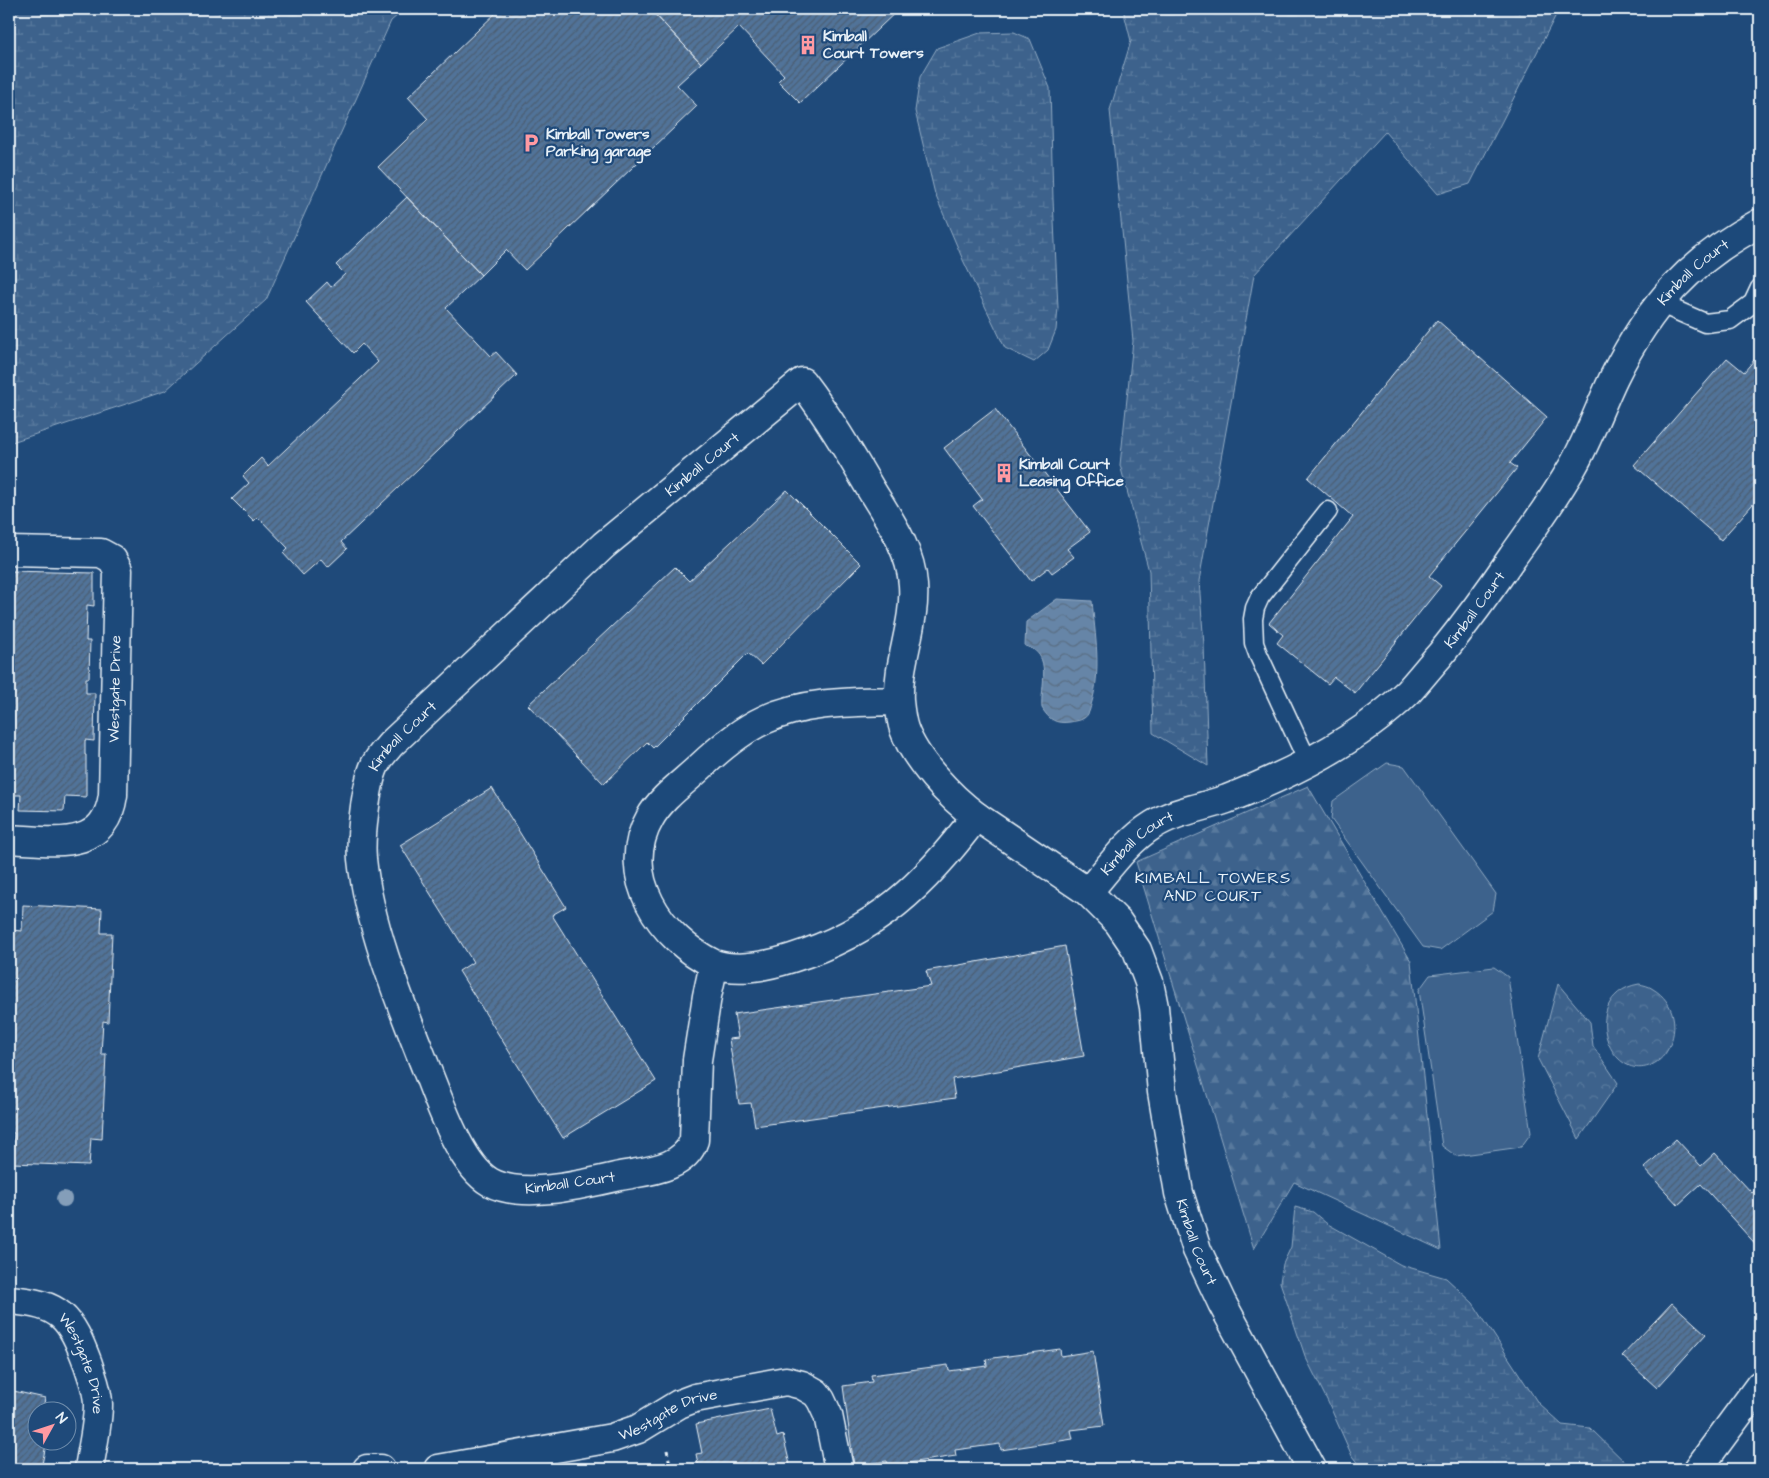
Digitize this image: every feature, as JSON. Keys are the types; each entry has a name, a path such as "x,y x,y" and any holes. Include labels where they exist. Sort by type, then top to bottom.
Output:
{"street":[{"name":"Kimball Court","path":"1088,892 1131,844 1156,823 1258,786 1308,762 1355,733 1400,700 1419,680 1487,594 1574,464 1627,352 1642,326 1659,303 1701,261 1725,243 1760,225"},
{"name":"Kimball Court","path":"714,964 706,996 698,1060 695,1133 692,1144 683,1157 674,1164 662,1167 551,1189 516,1190 488,1182 472,1166 445,1116 414,1038 387,961 367,888 362,857 363,827 371,776 377,762 391,744 578,568 802,382 836,431 896,533 910,564 913,592 909,634 899,679 899,702 905,730 927,768 962,806 1088,892 1125,930 1136,950 1148,982 1154,1007 1168,1135 1179,1193 1197,1250 1222,1303 1312,1469"},
{"name":"Westgate Drive","path":"9,551 101,553 109,556 114,562 117,566 118,574 113,795 109,813 98,829 81,839 62,841 9,839"},
{"path":"899,702 837,704 804,708 764,720 741,733 719,750 653,812 645,827 639,850 639,876 651,907 669,929 690,949 714,964 745,968 780,962 812,952 869,924 918,885 955,844 976,816"},
{"name":"Westgate Drive","path":"9,1300 36,1302 52,1309 76,1333 98,1397 89,1469"},
{"name":"Westgate Drive","path":"438,1469 621,1436 638,1429 671,1409 695,1398 786,1381 809,1388 821,1400 828,1415 839,1469"},
{"path":"1698,1469 1760,1385"},
{"path":"367,1469 381,1469"}],"lane":[{"path":"1659,303 1705,323 1730,320 1753,303 1760,288"},
{"path":"1308,762 1258,654 1254,643 1253,619 1264,592 1328,512"}],"green space":[{"path":"9,9 405,9 391,21 266,300 165,391 9,443"},
{"path":"1123,9 1559,9 1470,184 1438,194 1385,132 1254,275 1199,581 1204,645 1208,766 1153,733 1149,571 1120,465 1133,341 1110,110 1131,41"},
{"path":"1014,32 1030,39 1050,88 1058,308 1056,330 1048,350 1034,362 1005,348 963,260 935,194 915,111 920,77 937,48 980,33"},
{"path":"1387,763 1404,766 1496,894 1493,911 1440,950 1423,947 1331,819 1333,801"},
{"path":"1308,786 1411,961 1441,1250 1294,1182 1254,1249 1136,862"},
{"path":"1494,967 1508,977 1531,1133 1521,1147 1456,1156 1442,1146 1419,990 1430,975"},
{"path":"1558,984 1590,1022 1593,1046 1618,1083 1579,1139 1538,1059"},
{"path":"1639,984 1651,988 1660,994 1670,1008 1674,1024 1671,1041 1664,1055 1649,1066 1634,1067 1621,1061 1611,1049 1606,1034 1605,1018 1610,1003 1621,991"},
{"path":"1295,1207 1313,1212 1326,1223 1401,1265 1446,1278 1473,1303 1538,1403 1562,1425 1590,1428 1632,1469 1362,1469 1352,1456 1305,1356 1280,1282 1283,1264 1291,1247"}],"water":[{"path":"1057,599 1092,601 1096,640 1096,679 1089,712 1086,717 1077,721 1057,722 1047,716 1042,708 1043,663 1040,656 1034,650 1025,646 1026,622"}],"building":[{"name":"Kimball Towers Parking garage","path":"500,9 650,9 701,63 677,85 697,106 525,270 506,250 481,275 378,167 428,119 408,97"},
{"name":"Kimball Court Towers","path":"650,9 899,9 800,103 778,81 784,75 739,27 701,63"},
{"path":"407,197 481,275 446,308 491,356 496,352 517,375 341,542 347,549 328,567 321,559 303,575 283,553 288,548 258,517 254,521 232,499 249,483 243,476 261,458 268,466 378,362 362,344 353,353 306,302 327,282 331,287 345,274 336,265"},
{"path":"1437,320 1547,417 1510,463 1517,468 1429,576 1441,586 1355,693 1334,677 1328,684 1277,643 1283,635 1269,623 1353,517 1308,478"},
{"path":"1760,353 1760,496 1721,540 1634,465 1727,358 1744,372"},
{"name":"Kimball Court Leasing Office","path":"995,409 1090,532 1067,549 1074,557 1052,573 1048,568 1031,581 973,506 982,499 944,448"},
{"path":"787,490 861,564 761,665 748,653 653,748 647,742 604,784 528,705 675,567 689,581"},
{"path":"9,571 94,573 94,606 87,605 86,641 90,641 89,678 86,678 86,693 95,693 94,741 85,740 86,797 65,796 64,811 20,810 21,795 9,795"},
{"path":"492,788 566,907 552,915 656,1081 563,1138 459,971 473,962 400,845"},
{"path":"23,905 102,909 101,933 112,933 108,1022 103,1021 101,1054 106,1054 102,1139 91,1138 89,1166 12,1163 14,1133 9,1132 9,1050 11,1050 13,1017 9,1017 9,974 11,930 22,931"},
{"path":"1065,946 1084,1056 952,1079 955,1098 755,1126 751,1103 739,1104 729,1039 738,1038 734,1014 931,986 926,971"},
{"path":"1676,1139 1701,1166 1715,1153 1752,1193 1760,1186 1760,1249 1701,1184 1678,1205 1644,1168"},
{"path":"1672,1303 1706,1334 1657,1388 1622,1356"},
{"path":"1060,1349 1061,1356 1093,1351 1104,1426 1071,1430 1073,1439 1001,1450 1000,1444 955,1450 956,1456 888,1466 887,1461 854,1466 843,1386 872,1382 871,1375 948,1365 949,1371 987,1366 986,1359"},
{"path":"9,1390 45,1398 45,1400 28,1400 28,1450 45,1450 41,1469 9,1469"},
{"path":"770,1409 777,1437 783,1435 791,1469 699,1469 696,1454 702,1453 696,1424"}],"place":[{"name":"Kimball Court Towers","path":"808,45"},
{"name":"Kimball Towers Parking garage","path":"531,143"},
{"name":"Kimball Court Leasing Office","path":"1004,473"}],"district":[{"name":"KIMBALL TOWERS AND COURT","path":"1213,887"}]}
